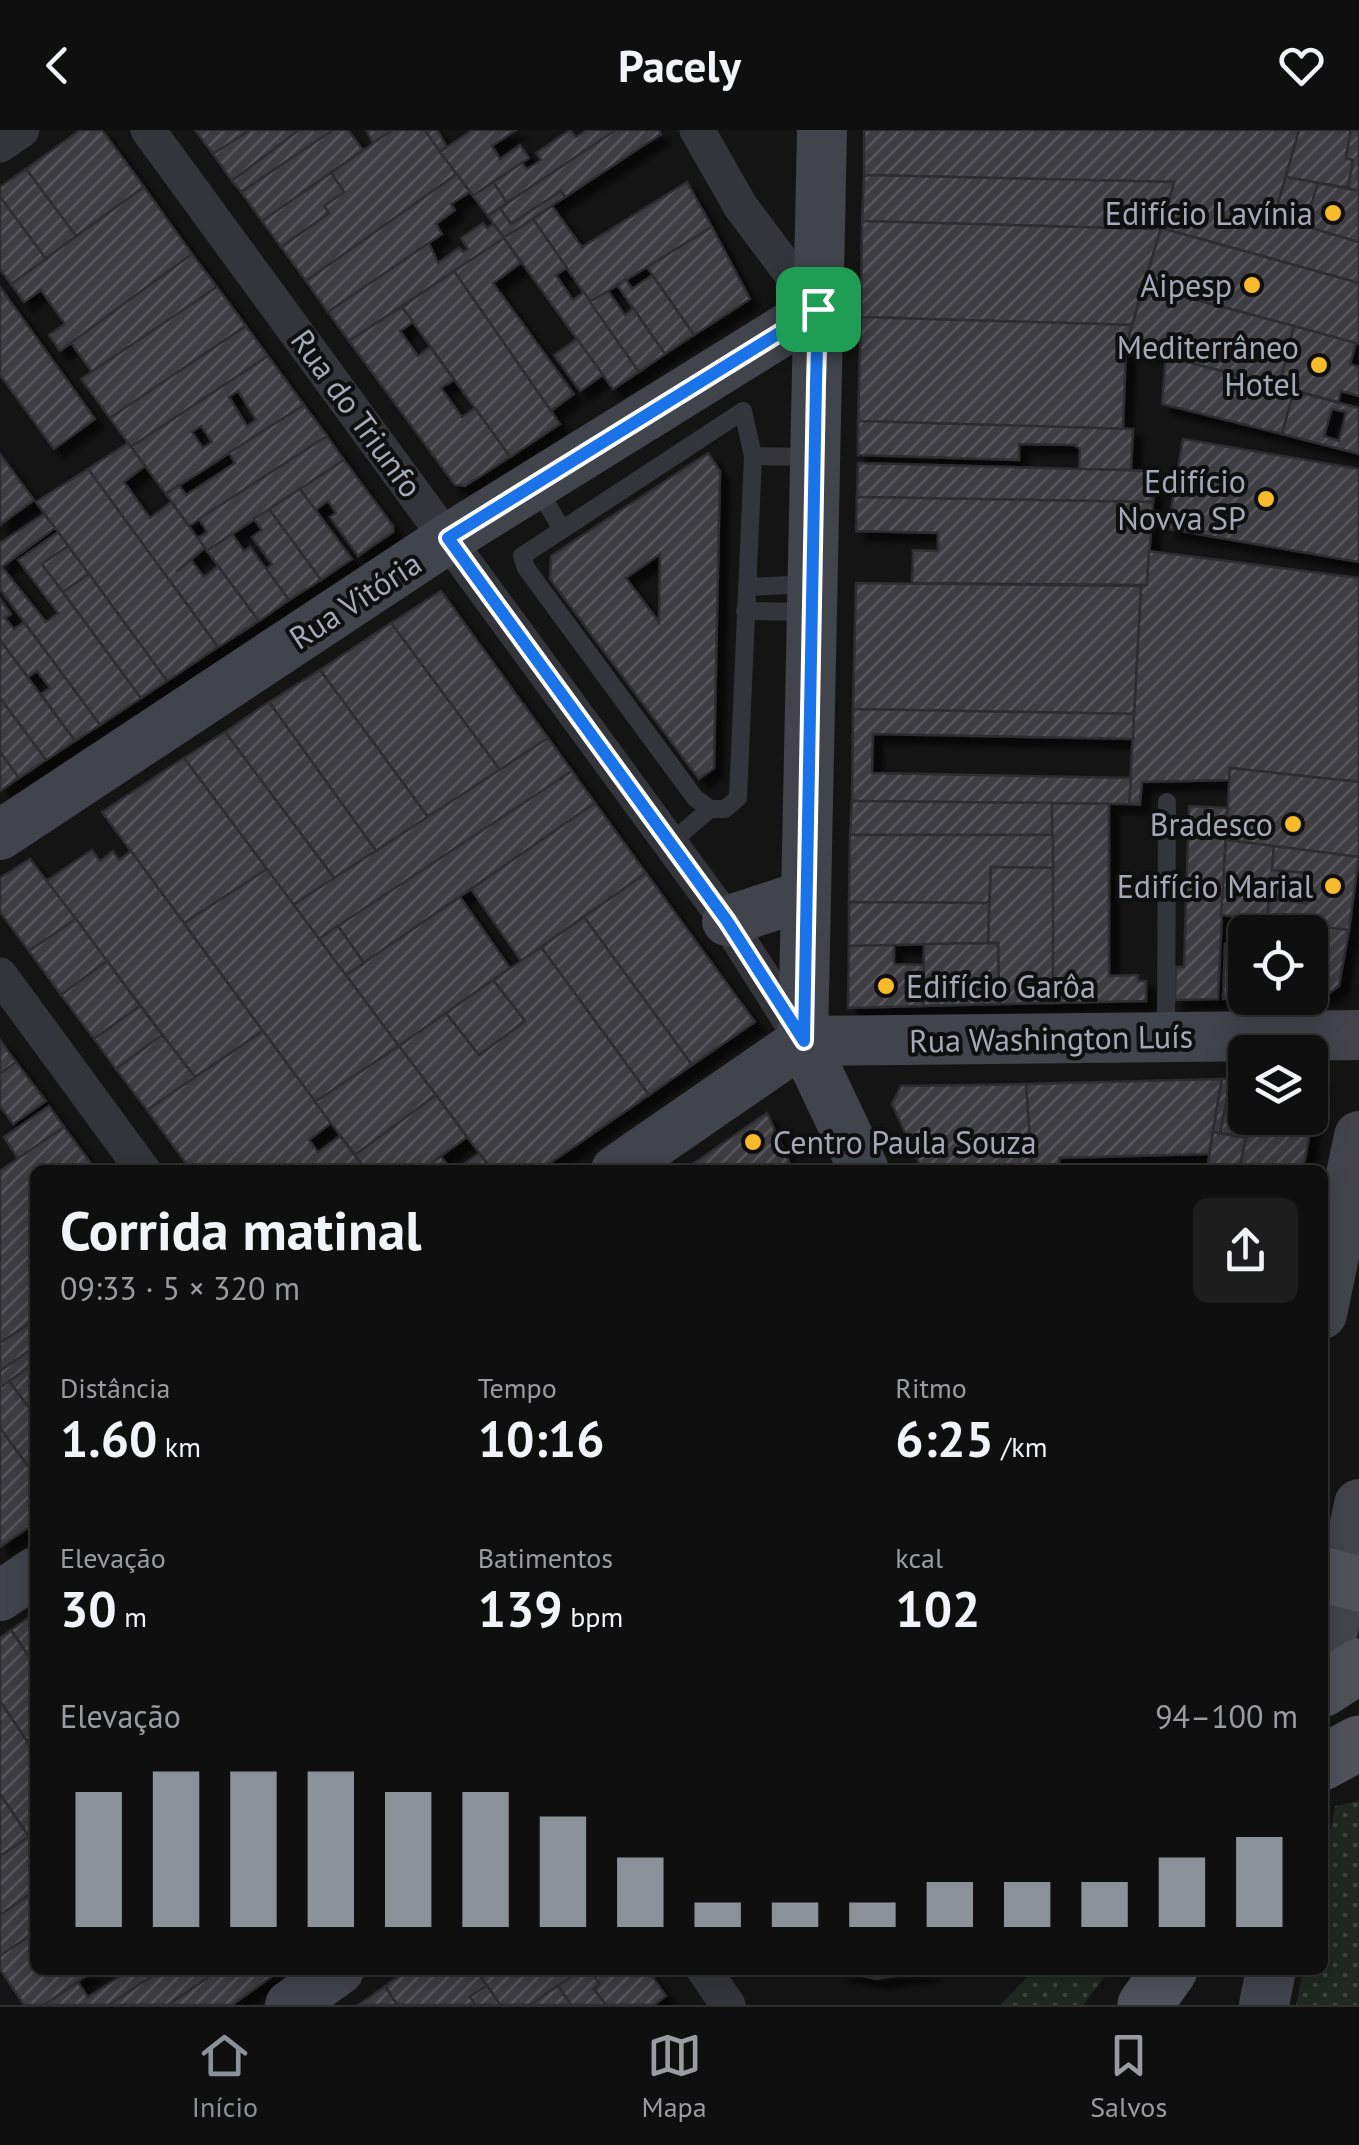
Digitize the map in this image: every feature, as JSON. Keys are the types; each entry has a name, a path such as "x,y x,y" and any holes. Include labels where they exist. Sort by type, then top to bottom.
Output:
{"main road":[{"path":"1328,1684 1359,1666"},
{"path":"1328,1760 1359,1743"},
{"path":"1145,2005 1166,1975"},
{"path":"1184,2005 1189,1975"}],"street":[{"path":"0,145 22,130"},
{"name":"Rua do Triunfo","path":"148,130 727,921 804,1041"},
{"path":"697,130 740,207 818,305"},
{"path":"822,130 804,1041 862,1165"},
{"name":"Rua Vitória","path":"0,835 448,538 535,485 732,389 818,305"},
{"path":"727,921 806,895"},
{"path":"0,975 139,1165"},
{"name":"Rua Washington Luís","path":"804,1041 1359,1035"},
{"path":"623,1165 804,1041"},
{"path":"1328,1285 1359,1136"},
{"path":"1328,1655 1359,1504"},
{"path":"0,1596 30,1575"},
{"path":"290,2005 333,1975"},
{"path":"707,1975 728,2005"},
{"path":"1264,2005 1270,1975"}],"lane":[{"path":"732,389 753,456 738,798 725,810 710,809 694,798 526,568 522,556 732,389"},
{"path":"753,456 815,457"},
{"path":"535,485 561,528"},
{"path":"747,588 812,598"},
{"path":"745,611 812,598"},
{"path":"1166,1037 1167,802"},
{"path":"670,842 710,809"}],"shaded area":[{"path":"1359,1801 1359,2005 1296,2005 1302,1975 1328,1975 1328,1843 1335,1806"},
{"path":"1029,1975 1106,1975 1083,2005 1000,2005"}],"building":[{"path":"80,130 102,130 144,187 76,236 26,169"},
{"path":"195,130 250,130 213,154"},
{"path":"250,130 299,130 232,181 213,154"},
{"path":"299,130 333,130 241,192 232,181"},
{"path":"333,130 348,130 363,150 262,221 241,192"},
{"path":"366,130 392,130 373,143"},
{"path":"392,130 425,130 457,174 306,281 281,247 329,213 324,206 344,192 331,173"},
{"path":"425,130 437,130 447,147 440,152"},
{"path":"472,130 516,130 492,146 500,159 520,145 529,158 473,196 440,152"},
{"path":"570,130 576,137 587,130 616,130 507,203 493,182 522,163 527,169 541,160 536,153"},
{"path":"616,130 659,130 661,134 565,197 561,191 511,224 500,208"},
{"path":"864,130 1299,130 1274,217 1359,242 1359,283 1161,228 1174,182 864,175"},
{"path":"1299,130 1351,130 1346,158 1353,160 1348,188 1286,177"},
{"path":"1351,130 1359,130 1359,191 1348,188 1353,160 1346,158"},
{"path":"26,169 76,236 46,259 0,197 0,187"},
{"path":"331,173 344,192 324,206 329,213 281,247 262,221"},
{"path":"457,174 470,192 451,204 455,210 436,224 442,234 328,312 306,281"},
{"path":"864,175 1174,182 1168,203 1149,203 1149,229 862,221"},
{"path":"1286,177 1318,183 1305,226 1274,217"},
{"path":"493,182 507,203 488,216 473,196"},
{"path":"687,182 712,227 590,302 533,219 552,206 582,247"},
{"name":"Edifício Lavínia","path":"1318,183 1359,191 1359,242 1305,226"},
{"path":"144,187 192,254 60,351 49,335 65,324 41,290 24,302 11,284"},
{"path":"561,191 565,197 504,238 488,216 500,208 511,224"},
{"path":"0,197 46,259 11,284 0,269"},
{"path":"533,219 567,268 556,275 573,300 584,292 639,372 613,389 504,238"},
{"path":"862,221 1161,228 1132,325 861,317"},
{"path":"483,223 487,228 493,224 504,238 349,341 328,312 429,243 438,263 459,248 463,252 468,249 461,238"},
{"path":"712,227 750,299 694,335 647,267"},
{"name":"Aipesp","path":"1161,228 1359,283 1359,344 1144,286"},
{"path":"504,238 521,263 493,283 574,394 551,411 454,271"},
{"path":"192,254 217,287 92,372 71,343"},
{"path":"454,271 560,424 510,457 402,307"},
{"path":"652,275 694,335 665,354 617,285 626,279 632,289"},
{"path":"1144,286 1294,326 1279,386 1126,346"},
{"path":"0,287 95,419 54,449 0,375"},
{"path":"217,287 246,326 110,418 81,379"},
{"path":"608,291 625,315 633,308 665,354 639,372 590,302"},
{"path":"402,307 413,322 400,331 418,356 430,347 454,380 441,388 462,417 475,408 510,457 465,486 455,485 349,341"},
{"path":"861,317 1132,325 1126,346 1123,429 858,421"},
{"path":"246,326 268,356 131,447 110,418"},
{"name":"Mediterrâneo Hotel","path":"1294,326 1356,343 1350,364 1359,367 1359,396 1341,391 1338,402 1279,386"},
{"path":"577,339 603,375 580,391 554,355"},
{"path":"268,356 304,405 166,494 131,447","holes":["238,391 256,420 247,426 229,397","201,426 212,442 203,448 192,432"]},
{"path":"1166,356 1294,391 1282,434 1162,404"},
{"path":"1294,391 1359,408 1359,454 1282,434","holes":["1332,409 1346,412 1339,441 1324,436"]},
{"path":"304,405 327,436 189,526 166,494 179,485 186,495 235,463 229,453"},
{"path":"858,421 1133,429 1131,470 1079,469 1080,449 1074,445 1019,444 1019,460 858,455"},
{"path":"327,436 344,460 207,551 198,538 207,532 199,519"},
{"name":"Edifício Novva SP","path":"1183,439 1359,469 1359,562 1168,529"},
{"path":"128,443 145,466 124,482 150,518 171,502 205,548 176,572 191,560 204,577 218,566 259,621 218,647 88,469"},
{"path":"708,453 720,471 714,768 699,779 550,579 551,556","holes":["660,554 659,622 626,578"]},
{"path":"0,454 34,500 0,525"},
{"path":"344,460 393,526 393,532 358,556 330,517 336,513 328,501 315,510 300,489"},
{"path":"858,463 1155,471 1153,502 857,497"},
{"path":"88,469 218,647 167,681 36,502"},
{"path":"300,489 352,559 321,580 269,509"},
{"path":"857,497 1153,502 1147,585 912,583 913,550 938,551 938,533 856,531"},
{"path":"269,509 321,580 289,600 266,569 272,564 252,537 262,530 254,519"},
{"path":"44,514 55,528 2,567 46,622 58,613 18,560 58,532 68,546 42,564 141,698 100,725 0,589 0,543"},
{"path":"232,534 244,551 250,547 289,600 259,621 207,551"},
{"path":"68,546 89,574 63,592 42,564"},
{"path":"1149,551 1359,578 1359,782 1230,768 1229,780 1142,782 1140,805 1129,804 1141,586 1147,585"},
{"path":"89,574 167,681 141,698 63,592"},
{"path":"856,583 1141,586 1134,714 853,709"},
{"path":"441,591 548,738 500,770 391,623"},
{"path":"0,599 11,614 5,618 14,629 24,622 100,725 75,741 41,694 50,688 37,671 28,677 0,640"},
{"path":"391,623 500,770 428,817 320,670"},
{"path":"0,640 75,741 46,760 0,698"},
{"path":"320,670 428,817 376,851 269,702"},
{"path":"0,698 46,760 19,778 0,752"},
{"path":"269,702 376,851 334,878 225,732"},
{"path":"853,709 1134,714 1133,739 873,734 872,773 1131,778 1129,804 852,801"},
{"path":"225,732 334,878 293,905 184,758"},
{"path":"548,738 572,771 319,939 293,905"},
{"path":"0,752 19,778 0,791"},
{"path":"184,758 267,869 184,923 102,812"},
{"name":"Bradesco","path":"1230,768 1359,782 1359,857 1226,840"},
{"path":"572,771 595,803 364,963 338,926"},
{"path":"852,801 1052,803 1053,835 850,835"},
{"path":"595,803 646,873 521,961 471,889"},
{"path":"1052,803 1109,804 1109,976 1138,975 1138,981 1146,981 1146,1001 1053,1003"},
{"path":"1189,806 1227,808 1218,999 1175,1000 1176,967 1184,967"},
{"path":"850,835 1053,835 1053,868 991,867 989,903 849,902"},
{"path":"1226,840 1274,846 1272,870 1309,873 1306,903 1269,899 1268,915 1221,915"},
{"name":"Edifício Marial","path":"1274,846 1359,857 1349,930 1328,928 1328,915 1268,915 1269,899 1306,903 1309,873 1272,870"},
{"path":"92,850 100,861 113,851 119,860 131,851 263,1031 195,1077 46,881"},
{"path":"30,859 76,919 29,951 0,912 0,878"},
{"path":"991,867 1053,868 1053,1003 999,1004 998,943 988,943"},
{"path":"267,869 399,1046 315,1102 184,923"},
{"path":"646,873 755,1022 692,1065 584,917"},
{"path":"460,897 510,968 399,1046 346,975"},
{"path":"849,902 989,903 988,943 849,946"},
{"path":"584,917 692,1065 649,1095 541,947"},
{"path":"76,919 107,961 61,995 29,951"},
{"path":"338,926 364,963 346,975 319,939"},
{"path":"1328,927 1349,930 1339,986 1328,994"},
{"path":"998,943 999,1004 923,1006 924,944"},
{"path":"1225,944 1228,944 1228,999 1223,999"},
{"name":"Edifício Garôa","path":"894,945 894,964 924,965 923,1006 848,1008 849,946"},
{"path":"541,947 649,1095 547,1165 488,1165 399,1046 446,1013 479,1055 525,1021 493,980"},
{"path":"107,961 140,1006 94,1039 61,995"},
{"path":"493,980 525,1021 479,1055 446,1013"},
{"path":"140,1006 162,1035 116,1069 94,1039"},
{"path":"263,1031 331,1123 309,1140 318,1152 340,1136 362,1165 187,1165 147,1110"},
{"path":"162,1035 195,1077 147,1110 116,1069"},
{"path":"0,1040 16,1062 0,1074"},
{"path":"399,1046 436,1095 355,1155 315,1102"},
{"path":"16,1062 46,1101 13,1124 0,1106 0,1074"},
{"path":"1222,1079 1209,1154 1059,1158 1059,1165 1032,1165 1026,1084"},
{"path":"1222,1079 1228,1079 1220,1133 1213,1132"},
{"path":"1026,1084 1032,1165 920,1165 892,1104 901,1086"},
{"path":"1228,1094 1228,1134 1220,1133"},
{"path":"436,1095 467,1137 429,1165 362,1165 355,1155"},
{"path":"49,1106 64,1127 18,1159 4,1137"},
{"name":"Centro Paula Souza","path":"767,1113 791,1165 691,1165"},
{"path":"64,1127 92,1165 30,1165 30,1323 0,1343 0,1171"},
{"path":"1213,1132 1246,1138 1240,1165 1208,1165"},
{"path":"1231,1135 1309,1135 1304,1165 1240,1165 1246,1138"},
{"path":"479,1153 488,1165 463,1165"},
{"path":"441,1156 447,1165 429,1165"},
{"path":"30,1323 30,1350 0,1371 0,1343"},
{"path":"30,1350 30,1367 0,1388 0,1371"},
{"path":"30,1366 30,1409 9,1381"},
{"path":"9,1381 30,1409 30,1469 0,1428 0,1388"},
{"path":"0,1428 30,1469 30,1526 0,1547"},
{"path":"30,1617 30,1658 11,1630"},
{"path":"11,1630 30,1658 30,1746 0,1701 0,1638"},
{"path":"0,1701 30,1746 30,1836 0,1794"},
{"path":"0,1794 29,1837 0,1856"},
{"path":"30,1836 30,1894 0,1915 0,1856"},
{"path":"30,1894 30,1935 0,1956 0,1915"},
{"path":"30,1935 30,1975 88,1975 44,2005 24,2005 0,1969 0,1956"},
{"path":"154,1975 109,2005 44,2005 78,1982 88,1997 119,1977"},
{"path":"154,1975 212,1975 168,2005 109,2005"},
{"path":"212,1975 274,1975 232,2005 168,2005"},
{"path":"400,1975 480,1975 487,1985 470,1997 476,2005 397,2005 385,1986"},
{"path":"479,1975 573,1975 531,2005 500,2005"},
{"path":"573,1975 594,1975 600,1984 594,1989 606,2005 571,2005 558,1986"},
{"path":"594,1975 651,1975 666,1996 654,2005 606,2005 594,1989 600,1984"},
{"path":"859,1975 902,1975 876,1979"},
{"path":"487,1985 500,2005 476,2005 470,1997"},
{"path":"385,1986 397,2005 358,2005 370,1997"},
{"path":"558,1986 571,2005 531,2005 544,1995"}],"place":[{"name":"Edifício Lavínia","path":"1333,213"},
{"name":"Aipesp","path":"1252,285"},
{"name":"Mediterrâneo Hotel","path":"1319,365"},
{"name":"Edifício Novva SP","path":"1266,499"},
{"name":"Bradesco","path":"1293,824"},
{"name":"Edifício Marial","path":"1333,886"},
{"name":"Edifício Garôa","path":"886,986"},
{"name":"Centro Paula Souza","path":"753,1142"}],"route":[{"path":"818,309 804,1041 727,921 448,538 818,309"}]}
